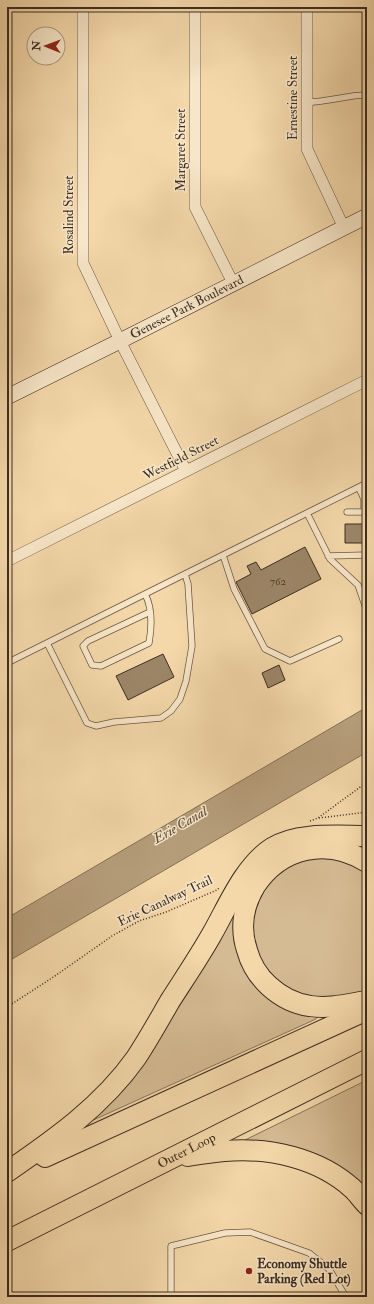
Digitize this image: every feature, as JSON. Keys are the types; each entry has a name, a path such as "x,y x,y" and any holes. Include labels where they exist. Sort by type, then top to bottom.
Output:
{"highway":[{"path":"7,1173 65,1131 114,1086 136,1058 248,872 260,857 287,841 320,836 367,836"},
{"path":"367,862 344,852 321,849 299,852 278,861 269,869 253,890 247,902 242,930 245,945 254,970 263,980 285,998 308,1006 323,1007 367,1001"},
{"path":"7,1173 367,1010"},
{"name":"Outer Loop","path":"7,1241 367,1060"},
{"path":"172,1158 225,1151 255,1151 292,1156 319,1166 339,1179 352,1189 367,1205"}],"street":[{"name":"Rosalind Street","path":"83,7 83,263 120,341 186,471"},
{"name":"Margaret Street","path":"195,7 195,207 233,283"},
{"name":"Ernestine Street","path":"307,7 307,149 344,228"},
{"name":"Genesee Park Boulevard","path":"8,394 120,341 367,216"},
{"name":"Westfield Street","path":"7,561 367,380"}],"lane":[{"path":"307,102 321,102 359,95 367,95"},
{"path":"7,663 367,483"},
{"path":"347,512 364,512 364,499 359,488"},
{"path":"307,513 330,559 358,585 367,611"},
{"path":"223,555 234,589 265,649 290,661 339,639"},
{"path":"328,556 367,555"},
{"path":"47,642 87,723 96,726 114,722 161,718 171,711 180,699 186,681 191,653 192,638 186,574"},
{"path":"145,594 149,601 152,625 149,642 101,666 92,665 84,646 88,641 150,612"},
{"path":"171,1297 171,1246 225,1232 250,1232 309,1253 328,1269 346,1297"}],"path":[{"path":"318,818 367,782"},
{"path":"310,821 318,818 367,812"},
{"name":"Erie Canalway Trail","path":"7,1007 112,936 139,921 166,912 217,890 222,884"}],"shaded area":[{"path":"338,856 367,871 367,990 355,995 309,1001 270,980 252,946 253,907 260,891 292,861"},
{"path":"233,910 239,910 241,953 318,1015 316,1019 78,1127"},
{"path":"367,1080 367,1200 247,1144 245,1140"}],"water":[{"name":"Erie Canal","path":"367,707 367,752 7,962 7,918"}],"building":[{"path":"345,524 367,524 367,543 345,543"},
{"path":"305,547 321,579 252,614 236,582 251,574 247,566 256,562 261,570"},
{"path":"163,654 174,677 128,700 116,676"},
{"path":"279,665 285,680 268,688 262,673"}],"place":[{"name":"Economy Shuttle Parking (Red Lot)","path":"249,1271"}]}
